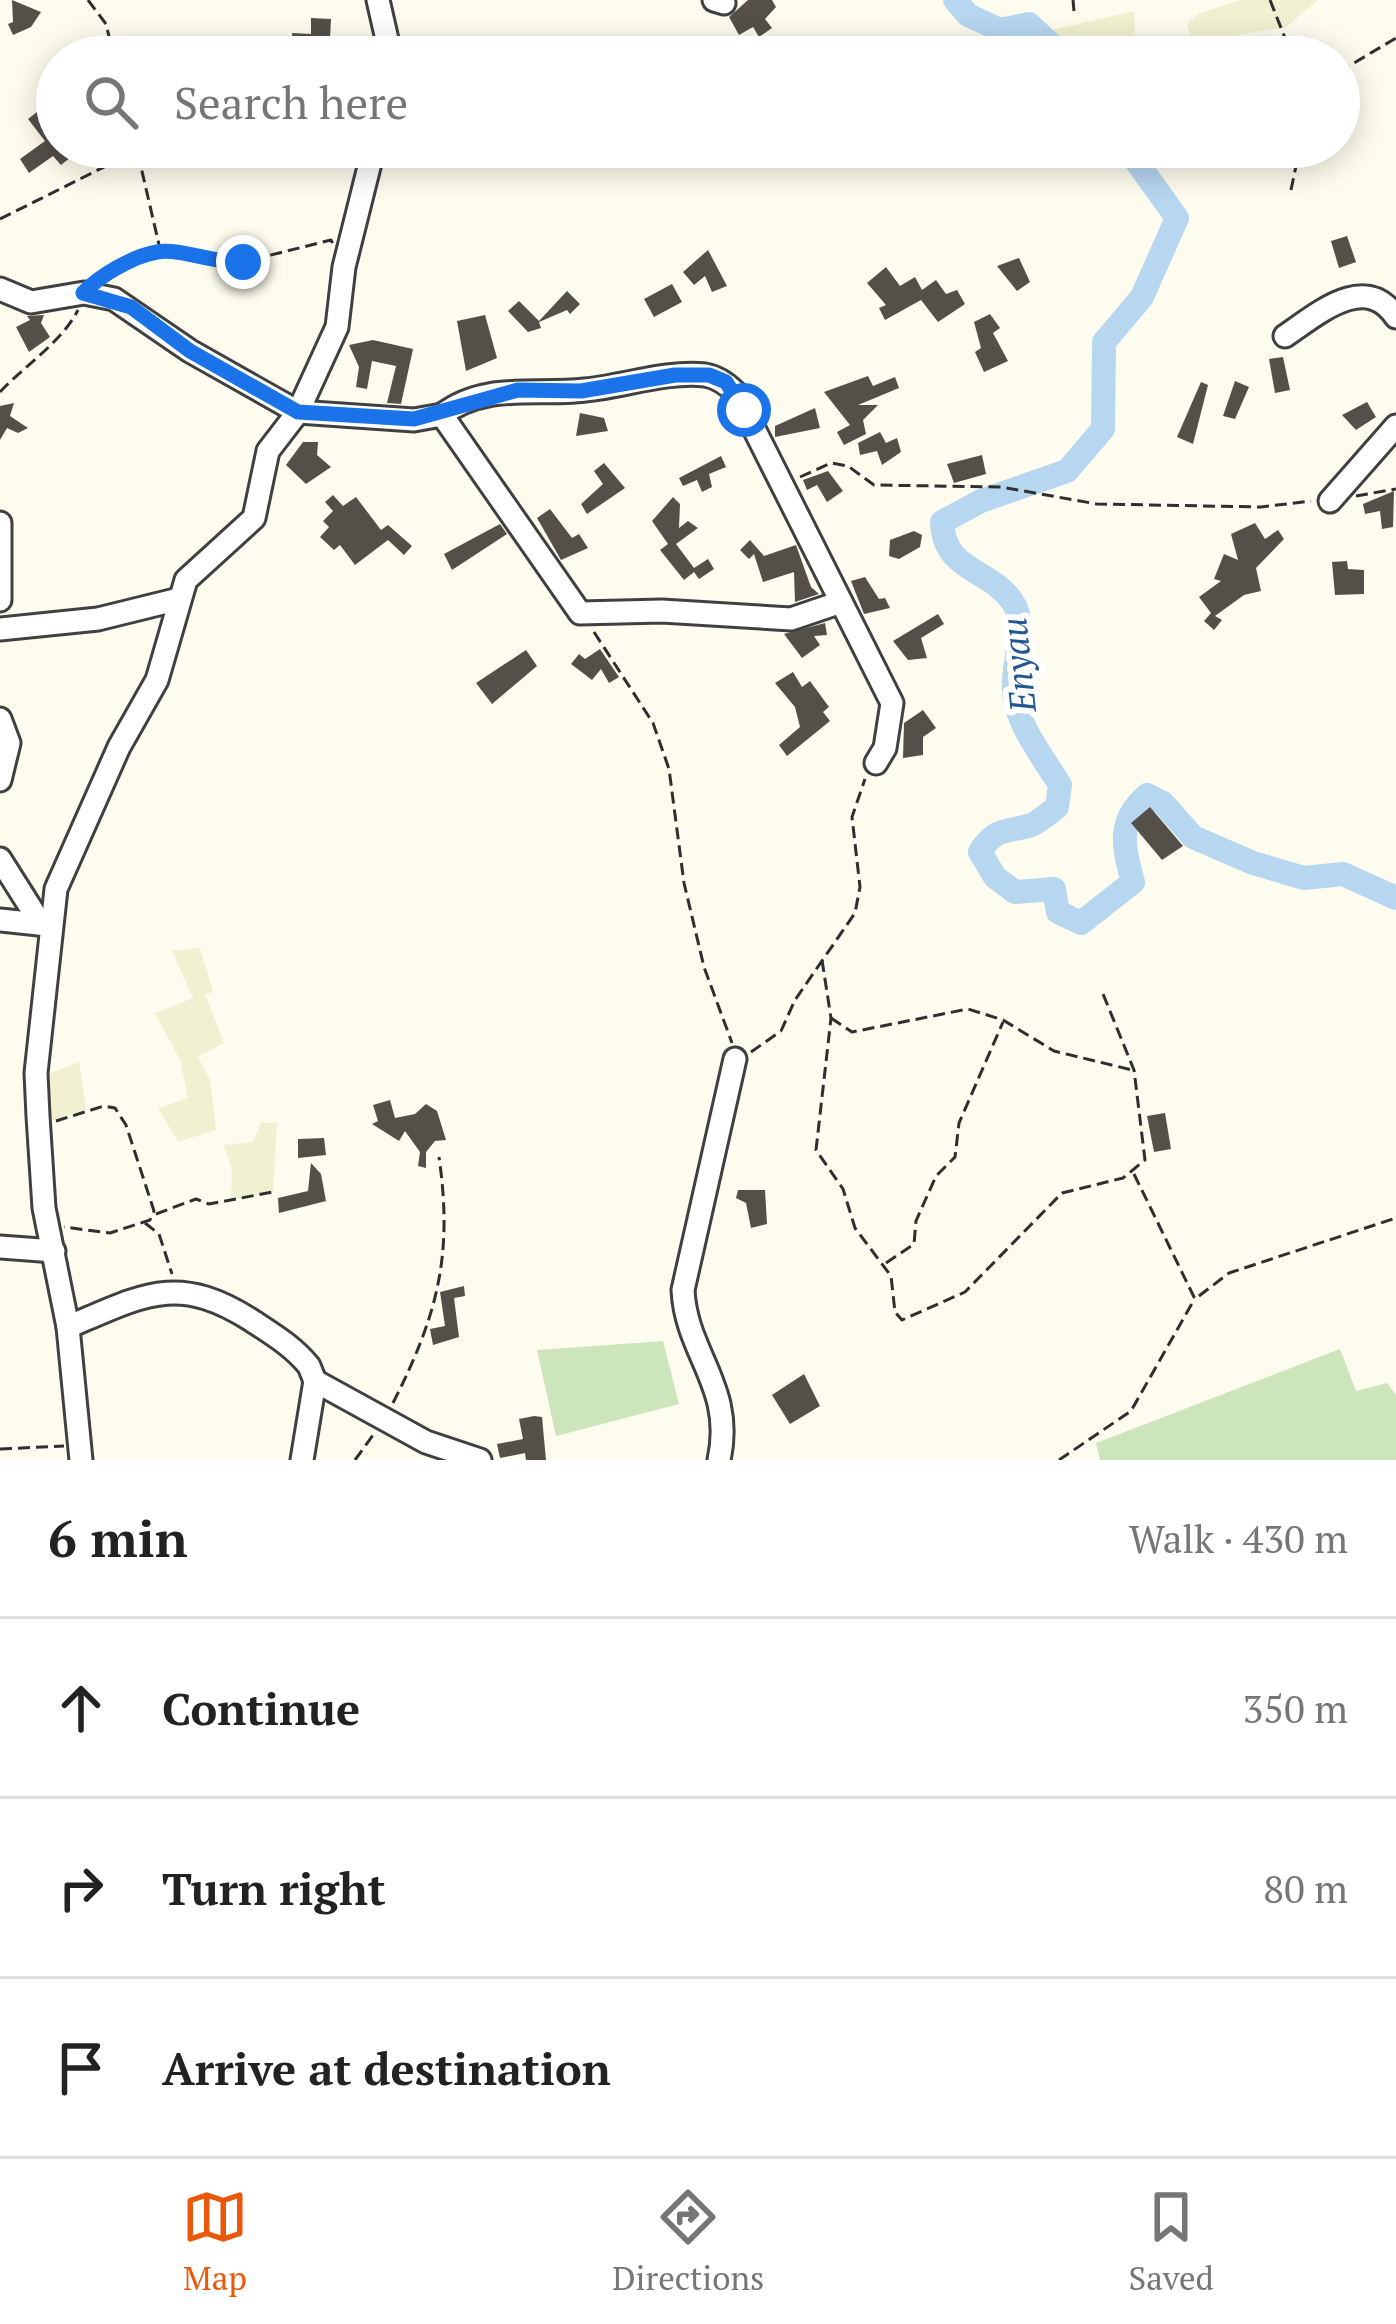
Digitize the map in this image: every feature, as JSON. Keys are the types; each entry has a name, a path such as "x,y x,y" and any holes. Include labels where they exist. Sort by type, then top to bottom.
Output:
{"street":[{"path":"378,0 386,36"},
{"path":"81,1453 39,1126 36,1072 48,925 56,890 118,747 157,680 174,634 179,598 193,572 254,518 268,451 298,412 337,327 344,267 369,168"},
{"path":"0,289 31,302 83,293 131,307 190,351 298,412 374,419 442,415 474,398 518,390 581,391 709,375 736,393 892,703 885,748 875,763"},
{"path":"1285,335 1327,307 1361,295 1374,296 1396,317"},
{"path":"442,415 580,613 662,610 791,620 842,602"},
{"path":"1330,501 1396,426"},
{"path":"0,523 0,600"},
{"path":"0,629 98,620 179,598"},
{"path":"0,719 9,743 0,780"},
{"path":"0,860 48,925"},
{"path":"0,920 48,925"},
{"path":"719,1460 725,1420 721,1399 686,1314 683,1290 735,1059"},
{"path":"0,1247 54,1251"},
{"path":"68,1328 131,1300 207,1294 297,1352 315,1381 426,1442 479,1460"},
{"path":"302,1460 315,1381"}],"path":[{"path":"88,0 109,36"},
{"path":"1072,0 1074,10"},
{"path":"1270,0 1284,36"},
{"path":"1360,59 1396,38"},
{"path":"0,219 102,168"},
{"path":"141,168 160,251"},
{"path":"1291,190 1296,168"},
{"path":"0,392 37,352 66,333 83,293 100,275 160,251 230,263 331,239 344,267"},
{"path":"782,485 831,463 848,466 874,485 1001,487 1097,504 1261,507 1396,489"},
{"path":"580,613 653,723 669,769 684,883 735,1059 781,1031 859,902 853,803 875,763"},
{"path":"822,960 831,1018 816,1150 843,1189 855,1228 893,1284 897,1318 908,1318 965,1292 1062,1193 1133,1172 1147,1156 1134,1070 1101,989"},
{"path":"831,1018 852,1032 968,1009 1004,1020 1054,1051 1134,1070"},
{"path":"883,1266 914,1244 916,1221 936,1176 955,1157 959,1123 1004,1020"},
{"path":"39,1126 104,1106 116,1108 127,1125 154,1215"},
{"path":"355,1460 386,1418 409,1371 445,1264 446,1206 440,1157"},
{"path":"1133,1172 1195,1299"},
{"path":"50,1228 77,1225 110,1233 196,1199 209,1204 273,1192"},
{"path":"1059,1460 1131,1411 1195,1299 1229,1274 1396,1218"},
{"path":"143,1222 153,1225 166,1268 185,1281"},
{"path":"0,1449 81,1453"}],"green space":[{"path":"1242,0 1318,0 1286,27 1230,36 1190,36 1187,24 1199,13"},
{"path":"1134,11 1135,36 1049,36 1048,31"},
{"path":"200,948 213,992 205,994 224,1043 198,1057 210,1080 216,1130 178,1142 158,1108 188,1098 180,1060 155,1013 193,998 172,951"},
{"path":"79,1062 86,1109 51,1121 50,1073"},
{"path":"261,1122 277,1123 273,1192 231,1200 232,1170 224,1145 253,1142"},
{"path":"663,1341 679,1404 556,1436 537,1350"},
{"path":"1340,1349 1356,1391 1387,1383 1396,1395 1396,1460 1100,1460 1096,1443"}],"building":[{"path":"12,0 41,12 31,27 13,35 8,24 13,22"},
{"path":"748,0 772,0 776,7 765,19 772,28 760,36 753,27 739,35 729,17"},
{"path":"311,18 331,19 330,36 292,33 311,34"},
{"path":"36,147 36,168 29,173 20,159"},
{"path":"1347,236 1356,262 1339,268 1331,241"},
{"path":"708,250 727,286 712,292 705,276 694,285 683,272"},
{"path":"1019,258 1030,282 1017,291 997,266"},
{"path":"886,267 900,286 915,277 922,290 936,280 946,294 957,290 965,304 938,322 921,300 885,320 879,308 886,305 867,283"},
{"path":"672,284 682,302 654,317 644,299"},
{"path":"567,291 580,304 570,314 567,310 539,322 541,328 528,332 508,311 519,301 539,321"},
{"path":"990,314 1000,328 993,333 1008,361 984,372 975,352 981,348 974,322"},
{"path":"44,315 41,323 50,337 29,352 16,327 30,320 27,316"},
{"path":"485,315 497,358 466,371 457,321"},
{"path":"373,340 413,349 401,404 387,403 396,366 372,361 367,389 356,387 359,367 349,345"},
{"path":"1283,357 1290,390 1275,393 1269,359"},
{"path":"868,376 873,386 895,377 899,388 858,405 878,405 863,420 866,434 844,445 837,432 850,425 824,392"},
{"path":"1235,381 1249,387 1235,419 1223,416"},
{"path":"1201,382 1208,385 1193,444 1177,437"},
{"path":"1367,402 1376,417 1356,430 1342,415"},
{"path":"14,403 10,416 28,428 18,433 7,428 0,440 0,406"},
{"path":"815,408 820,428 775,437 775,426"},
{"path":"580,413 604,418 608,431 576,436"},
{"path":"880,432 886,443 897,438 901,452 882,465 877,451 860,455 858,443"},
{"path":"303,442 318,442 317,455 331,467 306,484 286,465"},
{"path":"982,455 986,474 954,483 947,464"},
{"path":"721,456 726,467 709,474 712,487 702,492 697,480 683,486 679,478"},
{"path":"604,463 625,488 587,514 581,504 603,484 594,471"},
{"path":"828,471 843,491 827,502 817,485 807,490 803,480"},
{"path":"1394,491 1393,527 1382,529 1380,511 1365,514 1363,504"},
{"path":"333,495 343,506 356,497 381,530 388,525 412,546 404,555 388,540 355,565 340,545 334,550 320,537 329,527 323,521 333,511 325,502"},
{"path":"673,497 680,504 679,528 688,521 698,528 676,544 694,568 708,559 714,569 699,579 694,572 684,580 660,550 668,544 652,521"},
{"path":"550,509 572,538 579,534 588,548 561,560 537,518"},
{"path":"1255,523 1265,539 1278,530 1284,539 1256,568 1261,591 1244,595 1215,616 1222,620 1214,630 1204,621 1211,613 1199,597 1221,581 1214,579 1224,554 1238,560 1231,534"},
{"path":"500,524 507,534 452,570 444,554"},
{"path":"914,531 922,535 920,547 899,559 889,556 890,540"},
{"path":"750,540 764,556 796,545 811,587 819,594 795,602 794,572 763,582 754,554 749,559 740,550"},
{"path":"1347,561 1348,569 1364,570 1364,594 1335,595 1332,562"},
{"path":"865,577 890,608 864,614 851,581"},
{"path":"938,614 944,624 921,638 927,658 908,660 893,641"},
{"path":"825,623 827,635 814,636 820,645 802,658 784,634"},
{"path":"600,649 619,677 609,683 601,669 592,680 571,664 579,654 585,659"},
{"path":"526,650 537,666 492,704 476,683"},
{"path":"793,672 802,687 810,681 829,707 823,712 830,721 787,756 779,745 800,727 795,707 775,683"},
{"path":"923,710 936,728 923,737 923,755 903,758 904,723"},
{"path":"1150,807 1183,846 1162,860 1131,823"},
{"path":"390,1100 395,1118 415,1114 426,1104 437,1111 446,1140 435,1141 426,1152 426,1168 418,1166 420,1152 405,1131 399,1141 372,1124 378,1121 373,1105"},
{"path":"1165,1113 1171,1149 1154,1152 1147,1116"},
{"path":"324,1138 326,1155 298,1158 298,1139"},
{"path":"311,1163 321,1174 326,1201 279,1213 278,1198 308,1191"},
{"path":"738,1190 765,1190 767,1224 751,1228 746,1203 736,1198"},
{"path":"464,1286 465,1296 454,1298 459,1337 433,1345 430,1329 445,1326 440,1292"},
{"path":"804,1374 820,1406 790,1424 772,1395"},
{"path":"542,1417 546,1460 526,1460 525,1453 500,1458 497,1444 523,1439 519,1419"}],"waterway":[{"name":"Enyau","path":"955,0 968,15 1000,30 1029,24 1042,36"},
{"name":"Enyau","path":"1141,168 1177,218 1142,297 1104,342 1103,429 1067,471 981,501 942,522 951,551 1002,590 1017,611 1016,706 1060,785 1057,807 1034,824 996,835 980,852 995,877 1015,892 1054,889 1058,912 1081,923 1133,882 1125,835 1131,815 1147,795 1163,803 1193,837 1253,863 1304,878 1343,874 1396,898"}],"route":[{"path":"243,262 216,264 160,251 115,273 100,275 83,293 131,307 190,351 298,412 414,419 442,415 474,398 518,390 581,391 675,375 709,375 726,382 744,410"}]}
